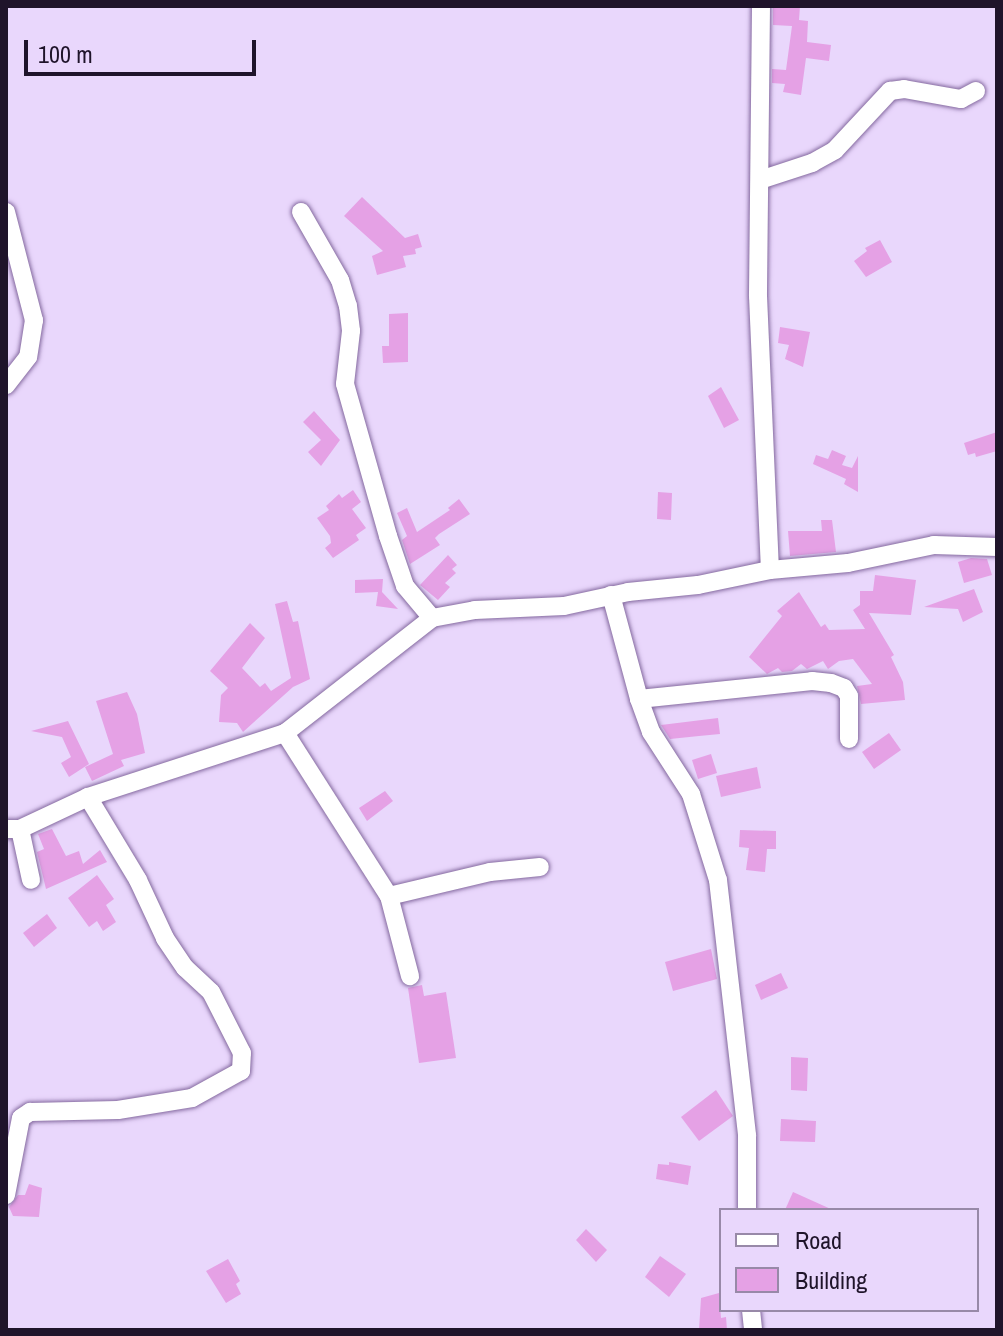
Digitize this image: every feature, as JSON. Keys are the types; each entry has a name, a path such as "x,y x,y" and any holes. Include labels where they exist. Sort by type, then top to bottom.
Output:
{"street":[{"path":"761,6 758,296 770,570"},
{"path":"760,180 812,163 835,150 890,91 904,89 961,99 976,91"},
{"path":"6,212 34,320 28,357 6,385"},
{"path":"301,212 340,280 348,306 351,331 345,384 388,536 405,586 432,618"},
{"path":"31,880 13,829 88,797 285,733 432,618 475,610 564,606 611,595 698,585 770,570 848,563 934,545 997,547"},
{"path":"611,595 651,732 691,794 718,880 747,1136 747,1208"},
{"path":"639,699 812,681 831,683 844,688 849,696 849,739"},
{"path":"285,733 389,896 410,976"},
{"path":"6,1195 21,1118 30,1112 118,1110 192,1098 241,1071 242,1053 211,992 185,968 165,938 138,880 88,797"},
{"path":"389,896 490,872 540,867"}],"building":[{"path":"773,6 800,6 799,20 808,21 807,42 831,45 829,61 806,58 801,95 783,92 785,84 772,83 772,69 786,70 792,26 773,25"},
{"path":"362,197 405,238 418,234 422,247 415,249 416,254 403,256 406,267 377,275 372,256 383,251 344,216"},
{"path":"880,240 892,262 866,277 854,261 867,251 865,248"},
{"path":"408,313 408,362 383,363 382,346 389,346 389,314"},
{"path":"780,327 810,332 803,367 785,359 789,345 778,343"},
{"path":"721,387 739,420 724,428 708,396"},
{"path":"314,411 340,440 321,466 308,452 321,440 303,422"},
{"path":"997,432 997,451 976,457 975,453 968,455 964,443"},
{"path":"832,450 846,456 842,465 852,468 858,456 858,492 844,484 846,479 813,464 816,455 828,459"},
{"path":"353,490 361,502 352,509 366,528 356,535 359,540 333,558 325,548 331,543 330,536 317,518 329,510 326,506 339,494 342,498"},
{"path":"658,492 672,493 671,520 657,519"},
{"path":"459,499 470,514 435,538 440,545 410,564 402,540 407,536 397,513 407,508 417,532 450,510 448,508"},
{"path":"821,520 832,520 836,552 790,556 788,531 822,531"},
{"path":"448,555 457,565 452,569 456,573 445,583 450,587 438,600 420,585"},
{"path":"971,558 987,559 992,575 964,583 958,562"},
{"path":"875,575 916,580 911,615 869,613 894,655 891,657 903,682 905,700 861,704 857,686 872,684 853,659 839,661 828,669 823,661 807,669 801,664 792,671 782,672 778,668 767,674 749,657 782,616 777,611 799,592 821,627 825,624 829,630 865,629 853,610 860,605 860,591 873,591"},
{"path":"383,579 382,592 398,609 376,606 378,592 355,593 355,580"},
{"path":"974,589 983,612 963,622 958,609 924,607"},
{"path":"287,601 293,622 298,621 310,679 293,687 243,732 237,723 219,722 221,695 228,688 210,671 250,623 265,638 242,668 260,687 265,683 271,691 291,678 275,604"},
{"path":"127,692 137,714 145,753 121,760 124,766 92,781 85,767 113,754 96,701"},
{"path":"718,718 720,734 670,739 661,725"},
{"path":"68,721 89,764 69,777 61,763 71,757 62,737 31,731"},
{"path":"889,733 901,750 874,769 862,752"},
{"path":"711,754 717,773 698,779 692,760"},
{"path":"757,767 761,788 721,797 716,776"},
{"path":"385,791 393,801 367,821 359,808"},
{"path":"52,829 66,856 79,851 83,864 100,850 107,862 46,889 37,852 44,849 38,834"},
{"path":"740,830 776,831 776,849 767,849 765,872 746,870 749,848 739,847"},
{"path":"97,875 114,899 106,905 116,922 103,931 97,921 89,927 68,898"},
{"path":"47,914 57,928 34,947 23,933"},
{"path":"711,949 717,979 673,991 665,962"},
{"path":"781,973 788,988 761,1000 755,985"},
{"path":"422,985 424,996 446,992 456,1058 419,1063 408,988"},
{"path":"791,1057 808,1058 807,1091 791,1090"},
{"path":"716,1090 733,1116 699,1141 681,1117"},
{"path":"781,1119 816,1121 815,1142 780,1141"},
{"path":"669,1162 691,1166 688,1185 656,1179 658,1164 669,1165"},
{"path":"29,1184 42,1188 39,1217 13,1216 9,1207 18,1195 25,1195"},
{"path":"793,1192 829,1208 786,1208"},
{"path":"586,1229 607,1250 596,1262 576,1240"},
{"path":"660,1256 686,1274 669,1297 645,1277"},
{"path":"228,1259 240,1281 236,1284 241,1294 226,1303 206,1271"},
{"path":"719,1293 719,1312 721,1318 726,1317 727,1330 699,1330 701,1298"}]}
